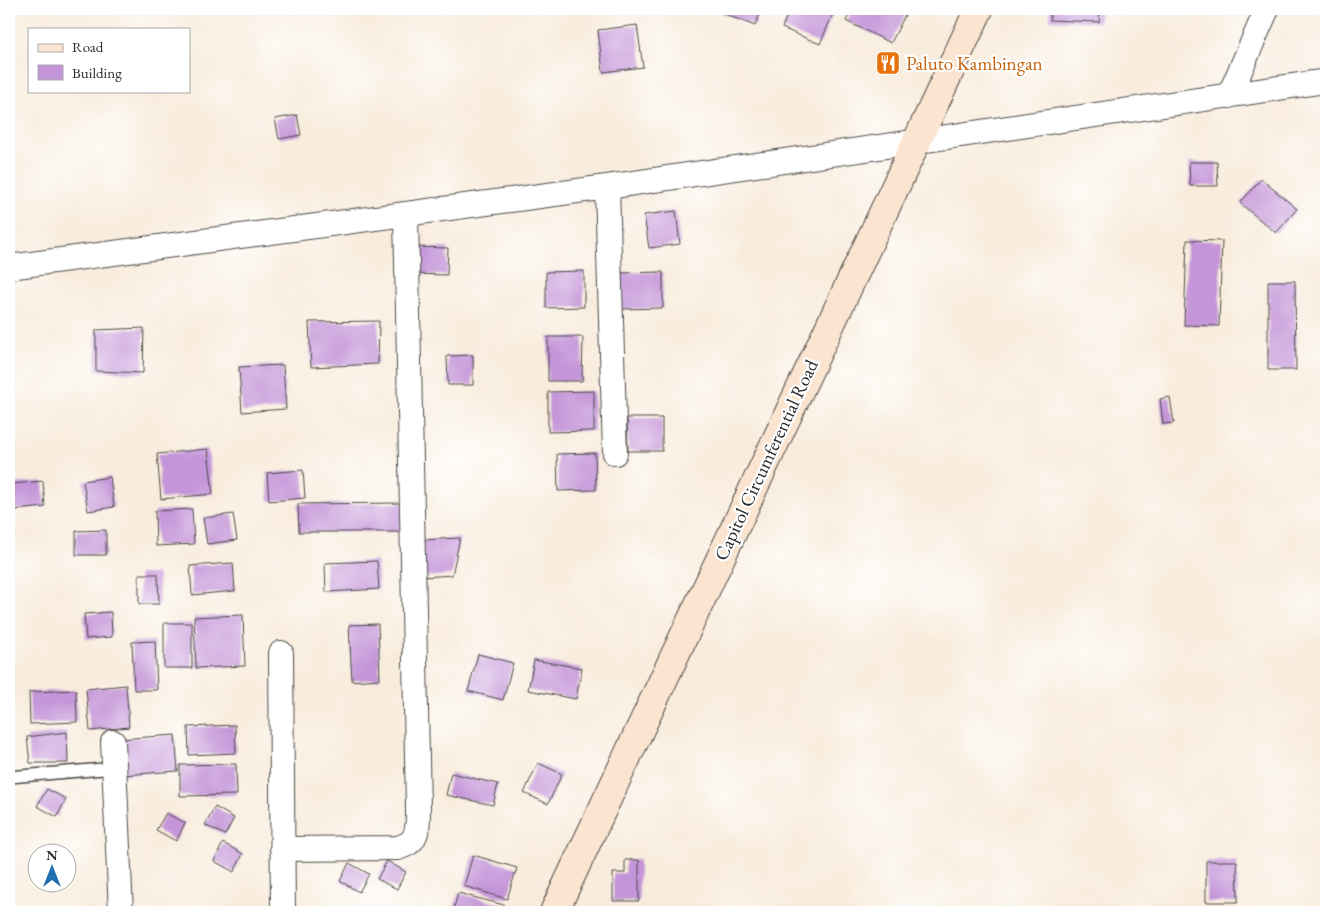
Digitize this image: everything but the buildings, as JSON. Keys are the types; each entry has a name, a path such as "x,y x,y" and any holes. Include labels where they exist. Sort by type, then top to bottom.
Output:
{"main road":[{"name":"Capitol Circumferential Road","path":"554,912 979,9"}],"street":[{"path":"1229,96 1267,9"},
{"path":"9,267 607,187 1326,81"},
{"path":"607,187 615,453"},
{"path":"282,849 398,848 410,843 416,834 418,808 406,214"},
{"path":"281,653 283,912"},
{"path":"113,742 121,912"}],"lane":[{"path":"9,777 115,768"}],"place":[{"name":"Paluto Kambingan","path":"888,63"}]}
